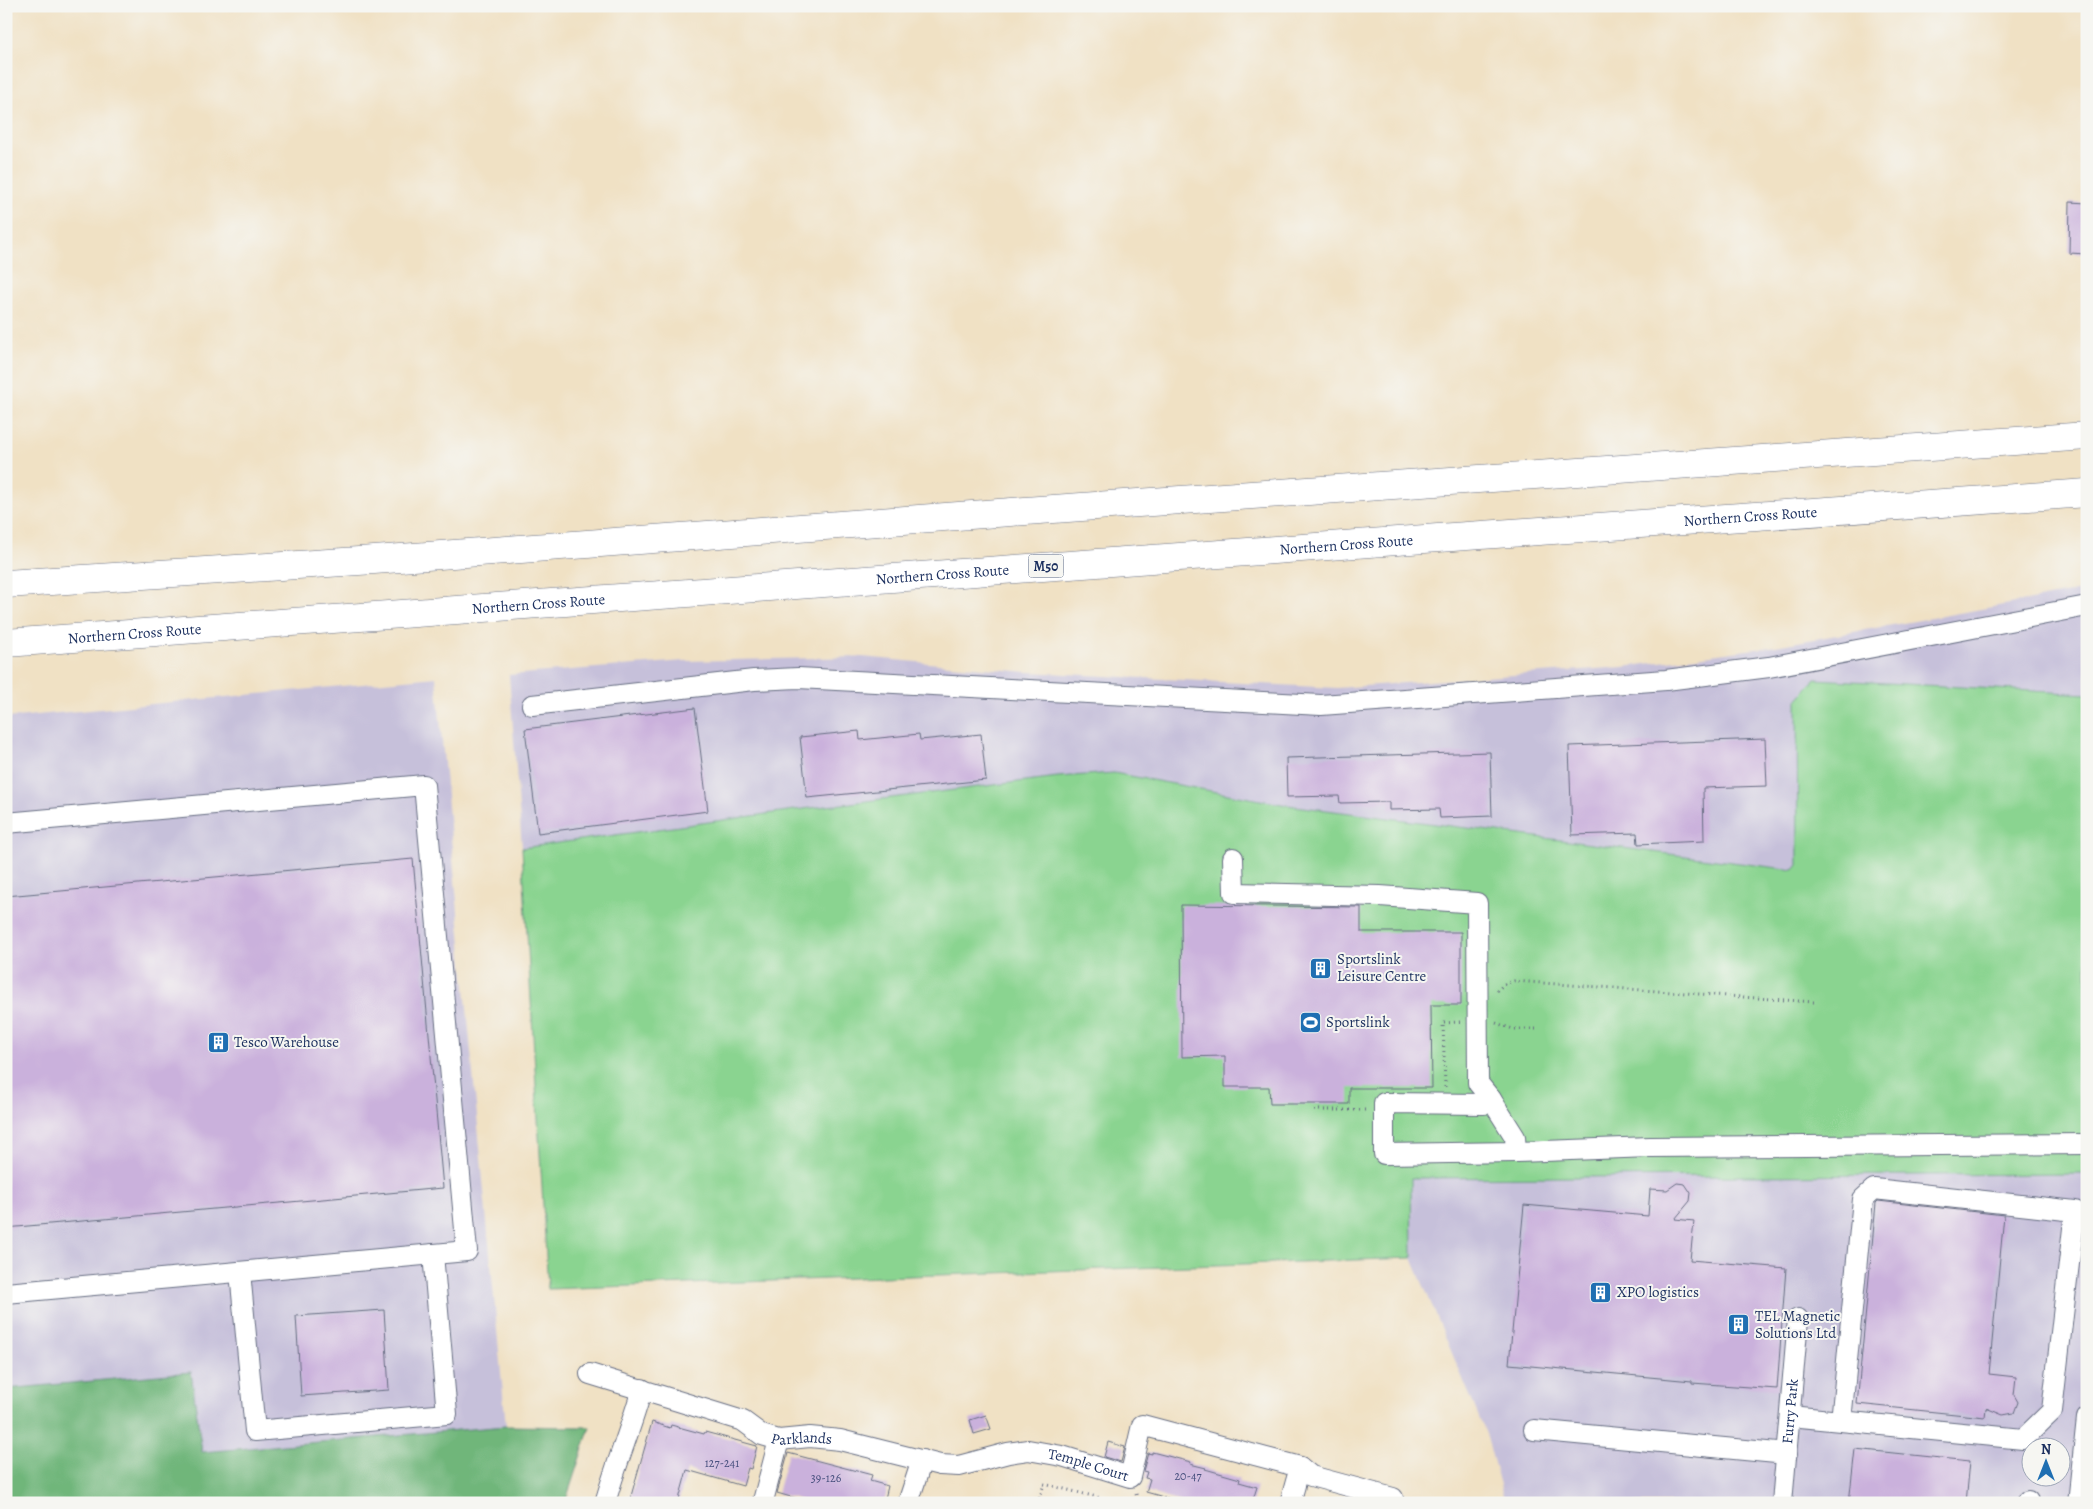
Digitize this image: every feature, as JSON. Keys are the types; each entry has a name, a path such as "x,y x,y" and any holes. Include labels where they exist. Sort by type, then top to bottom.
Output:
{"highway":[{"path":"6,584 374,560 1025,511 2087,436"},
{"name":"Northern Cross Route","path":"6,643 1408,540 2087,493"}],"street":[{"path":"532,705 754,680 798,678 1321,705 1666,680 1768,667 2087,606"},
{"path":"6,823 424,785 467,1251 6,1293"},
{"path":"1233,858 1234,893 1380,896 1477,903 1478,1083 1491,1099 1515,1137 1516,1152"},
{"path":"1491,1099 1484,1104 1384,1103 1384,1154 1659,1147 2087,1144"},
{"path":"1790,1416 1840,1422 2023,1439 2052,1411 2075,1211 1874,1189 1863,1199 1840,1422"},
{"path":"240,1272 255,1430 447,1414 433,1254"},
{"name":"Furry Park","path":"1782,1503 1798,1318"},
{"name":"Parklands","path":"590,1374 743,1422 762,1435 779,1440 810,1437 840,1440 922,1460"},
{"path":"605,1503 614,1471 630,1431 642,1389"},
{"path":"2078,1503 2087,1418"},
{"name":"Temple Court","path":"922,1460 940,1465 960,1466 1008,1453 1028,1450 1062,1456 1130,1477 1142,1425 1300,1467 1311,1476 1393,1498"},
{"path":"1534,1430 1787,1454"},
{"path":"763,1501 779,1440"},
{"path":"908,1503 922,1460"},
{"path":"1290,1503 1300,1467"}],"path":[{"path":"1494,993 1504,984 1514,981 1814,1002"},
{"path":"1314,1110 1384,1110"},
{"path":"1038,1503 1044,1484 1121,1503"}],"shaded area":[{"path":"2087,590 2087,694 1815,679 1798,866 1794,870 1287,805 1114,773 1058,777 795,810 522,848 509,675 684,661 862,657 1028,672 1337,688 1623,667 1770,647"},
{"path":"436,677 506,1426 202,1452 191,1372 6,1389 6,718"},
{"path":"2087,1174 2087,1503 1505,1503 1486,1434 1412,1258 1411,1178"}],"green space":[{"name":"Sportslink","path":"1815,679 2087,694 2087,1174 1411,1178 1412,1258 548,1289 522,848 795,810 1058,777 1114,773 1287,805 1794,870 1798,865 1797,700"},
{"path":"191,1372 202,1452 506,1426 590,1427 565,1503 6,1503 6,1389"}],"building":[{"path":"2070,202 2087,203 2087,254 2069,253"},
{"path":"695,708 708,811 538,833 525,729"},
{"path":"859,731 860,740 919,734 920,740 981,734 986,780 807,798 800,737"},
{"path":"1765,739 1767,786 1703,788 1704,841 1638,844 1637,833 1572,835 1569,746"},
{"path":"1490,752 1492,816 1440,818 1439,809 1389,810 1389,802 1340,803 1339,796 1287,797 1286,758"},
{"name":"Tesco Warehouse","path":"413,859 443,1188 6,1228 6,896"},
{"name":"Sportslink Leisure Centre","path":"1181,905 1361,907 1361,932 1461,932 1461,1005 1431,1005 1432,1088 1349,1088 1349,1104 1270,1104 1269,1087 1225,1087 1225,1056 1182,1057"},
{"name":"XPO logistics","path":"1677,1183 1685,1184 1691,1193 1690,1201 1675,1219 1694,1221 1690,1260 1786,1268 1777,1389 1692,1383 1692,1381 1509,1364 1524,1205 1648,1216 1650,1189 1667,1190"},
{"path":"1878,1201 2004,1215 1989,1374 2016,1377 2014,1395 2018,1402 2014,1413 2003,1415 1986,1408 1985,1417 1857,1404 1876,1203"},
{"path":"384,1310 389,1390 301,1396 296,1316"},
{"path":"986,1415 991,1429 974,1434 970,1420"},
{"path":"652,1422 670,1428 671,1425 704,1434 705,1432 757,1446 751,1469 748,1468 743,1486 687,1470 678,1503 629,1503"},
{"path":"1108,1442 1125,1447 1121,1462 1104,1457"},
{"path":"1855,1449 1970,1461 1966,1503 1849,1503"},
{"path":"1152,1452 1191,1462 1190,1464 1240,1479 1239,1482 1257,1487 1252,1503 1185,1503 1146,1492 1150,1479 1145,1478 1147,1472 1143,1471 1148,1453 1152,1454"},
{"path":"788,1453 872,1475 870,1481 888,1486 884,1503 812,1503 777,1493"}],"place":[{"name":"Sportslink Leisure Centre","path":"1321,968"},
{"name":"Sportslink","path":"1310,1022"},
{"name":"Tesco Warehouse","path":"218,1042"},
{"name":"XPO logistics","path":"1601,1292"},
{"name":"TEL Magnetic Solutions Ltd","path":"1739,1325"}]}
